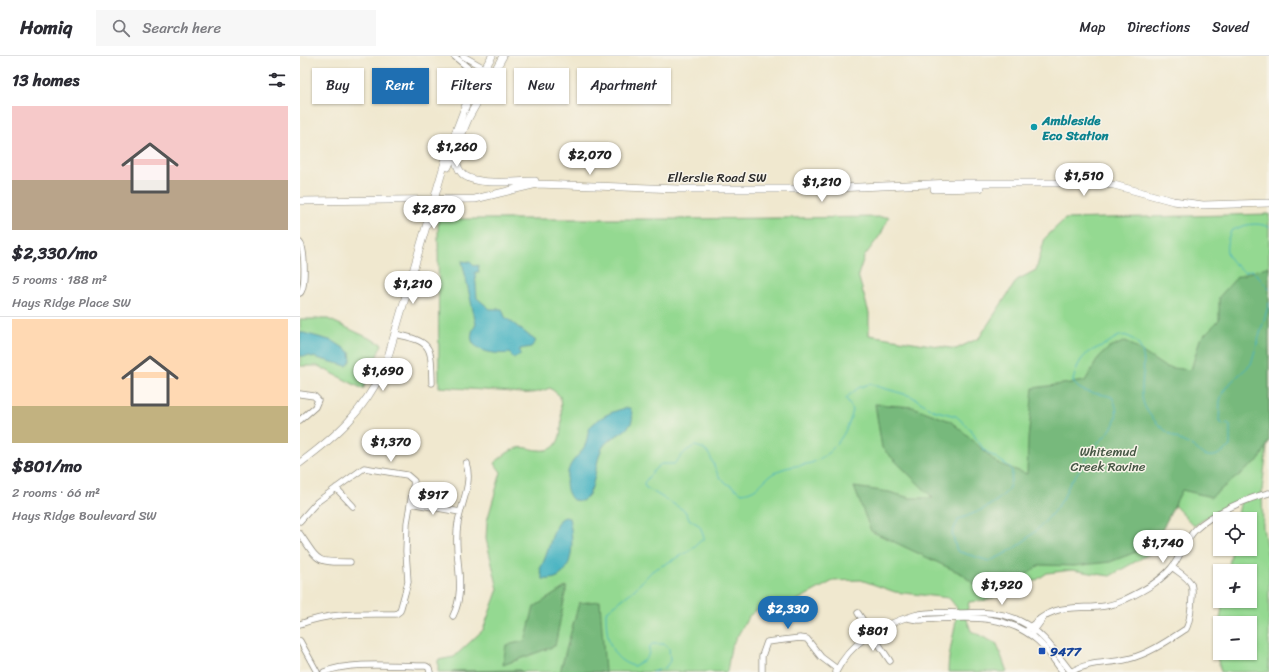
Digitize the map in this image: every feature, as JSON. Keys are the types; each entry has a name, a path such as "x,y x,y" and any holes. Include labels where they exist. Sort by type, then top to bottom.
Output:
{"main road":[{"path":"484,68 492,56"},
{"path":"490,68 498,56"},
{"path":"495,68 503,56"},
{"path":"300,463 332,439 358,412 375,386 385,367 396,334 433,200 466,104"},
{"path":"438,185 448,167 458,142 477,104"},
{"path":"458,142 458,166 464,175 474,180 552,182 575,185"},
{"name":"Ellerslie Road SW","path":"300,201 474,199 523,189 537,184 672,189 812,190 953,183 1086,183 1106,184 1173,201 1203,205 1269,203"},
{"name":"Ellerslie Road SW","path":"523,189 680,194 819,194 991,188 1128,189"}],"street":[{"path":"454,56 468,68"},
{"path":"463,56 484,68"},
{"path":"301,243 303,250 301,292"},
{"path":"396,334 420,340 428,348 432,363 432,383"},
{"path":"300,394 314,396 318,402 315,407 300,420"},
{"path":"453,616 458,606 460,592 460,573 456,545 460,512 468,481 466,463"},
{"path":"300,520 317,502 364,468 407,475 413,479 414,485 406,536 408,582 398,613 332,615 300,624"},
{"path":"336,488 353,506"},
{"path":"1028,634 1044,617 1066,608 1105,606 1121,602 1155,582 1172,567 1186,542 1202,523 1256,497 1269,493"},
{"path":"410,503 460,512"},
{"path":"300,534 319,560 326,562 350,562"},
{"path":"762,672 762,656 767,642 800,638 807,639 821,657 836,671 853,648 871,634 888,624 915,614 928,613 991,613 1014,618 1032,628 1048,642 1071,672 1082,670 1097,663 1125,660 1141,655 1186,629 1189,623 1192,587 1188,580 1172,567"},
{"path":"858,613 890,660"},
{"path":"906,618 918,620 989,618 1007,623 1028,634 1043,647 1064,672"},
{"path":"300,641 317,672"},
{"path":"324,672 350,666 426,666 429,670"}],"green space":[{"path":"1269,214 1269,429 1262,490 1263,527 1269,564 1269,672 1221,672 1218,660 1257,660 1257,616 1221,616 1222,608 1257,608 1257,564 1229,564 1231,556 1257,556 1257,512 1238,512 1241,500 1216,512 1213,512 1213,514 1194,526 1172,503 1149,554 1110,576 1072,570 1047,573 1032,583 986,600 969,602 966,617 971,631 997,644 1007,672 948,672 949,656 957,608 949,598 895,592 861,580 833,581 790,604 778,602 763,605 749,616 731,647 727,672 438,672 438,660 454,657 483,630 498,589 486,539 487,521 501,472 494,463 509,452 518,448 524,447 548,450 555,446 559,440 561,432 561,422 560,396 550,388 542,391 524,393 439,387 438,219 889,217 881,234 864,257 858,275 869,313 869,335 956,349 979,338 1017,280 1036,270 1045,238 1065,219"},
{"name":"Whitemud Creek Ravine","path":"1269,266 1269,441 1260,459 1211,497 1182,490 1158,538 1136,552 1110,562 1074,566 1040,565 992,597 964,575 871,531 854,487 889,492 910,498 933,498 882,448 875,404 913,407 950,421 997,463 1027,474 1028,440 1033,388 1085,381 1099,357 1109,348 1126,341 1165,367 1191,370 1200,339 1219,320 1219,297 1237,277"},
{"path":"300,319 328,319 382,344 363,389 318,366 300,366"},
{"path":"567,586 555,646 503,665 506,645 525,641 534,607"},
{"path":"600,601 605,672 560,672 579,603"},
{"path":"519,670 523,672 451,672 453,671"}],"water":[{"path":"462,261 470,262 474,266 478,265 479,272 475,272 477,298 490,309 502,309 505,317 536,341 531,347 520,349 520,355 514,358 509,353 491,353 484,351 474,344 472,339 472,331 476,324"},
{"path":"300,332 333,341 350,352 351,361 347,366 309,356 300,356"},
{"path":"626,408 630,408 632,421 625,430 610,440 602,448 588,496 582,501 573,500 568,493 566,484 567,475 570,466 585,446 590,428 593,424 605,416"},
{"path":"565,517 569,518 572,537 572,548 567,567 562,574 554,578 543,579 540,569 546,557 556,526 559,520"}],"waterway":[{"path":"1269,227 1259,224 1250,224 1240,227 1231,231 1227,245 1230,259 1245,272 1252,270 1269,289"},
{"path":"652,672 665,668 670,661 669,648 664,644 652,644 649,647 647,657 643,661 634,666 626,663 614,652 608,638 606,612 634,590 652,571 688,552 704,538 700,526 689,519 685,511 645,487 644,483 654,470 661,464 674,464 686,451 694,446 700,447 708,453 716,471 723,481 742,493 748,492 754,490 769,477 782,469 811,463 833,449 851,418 853,410 846,398 858,388 869,384 911,396 933,410 956,416 969,428 984,450 1010,467 1012,471 1009,487 1000,498 987,507 959,519 952,533 957,551 989,561 1011,550 1040,527 1063,499 1072,480 1086,461 1088,451 1112,428 1117,414 1116,406 1112,397 1080,389 1073,381 1079,363 1085,355 1117,337 1125,336 1134,340 1140,347 1143,354 1142,399 1148,412 1160,426 1175,437 1192,446 1204,455 1215,456 1230,446 1230,425 1228,423 1224,425 1219,422 1220,401 1223,392 1228,385 1251,364 1269,303"}],"place":[{"name":"Ambleside Eco Station","path":"1034,127"},
{"name":"9477","path":"1042,651"}]}
